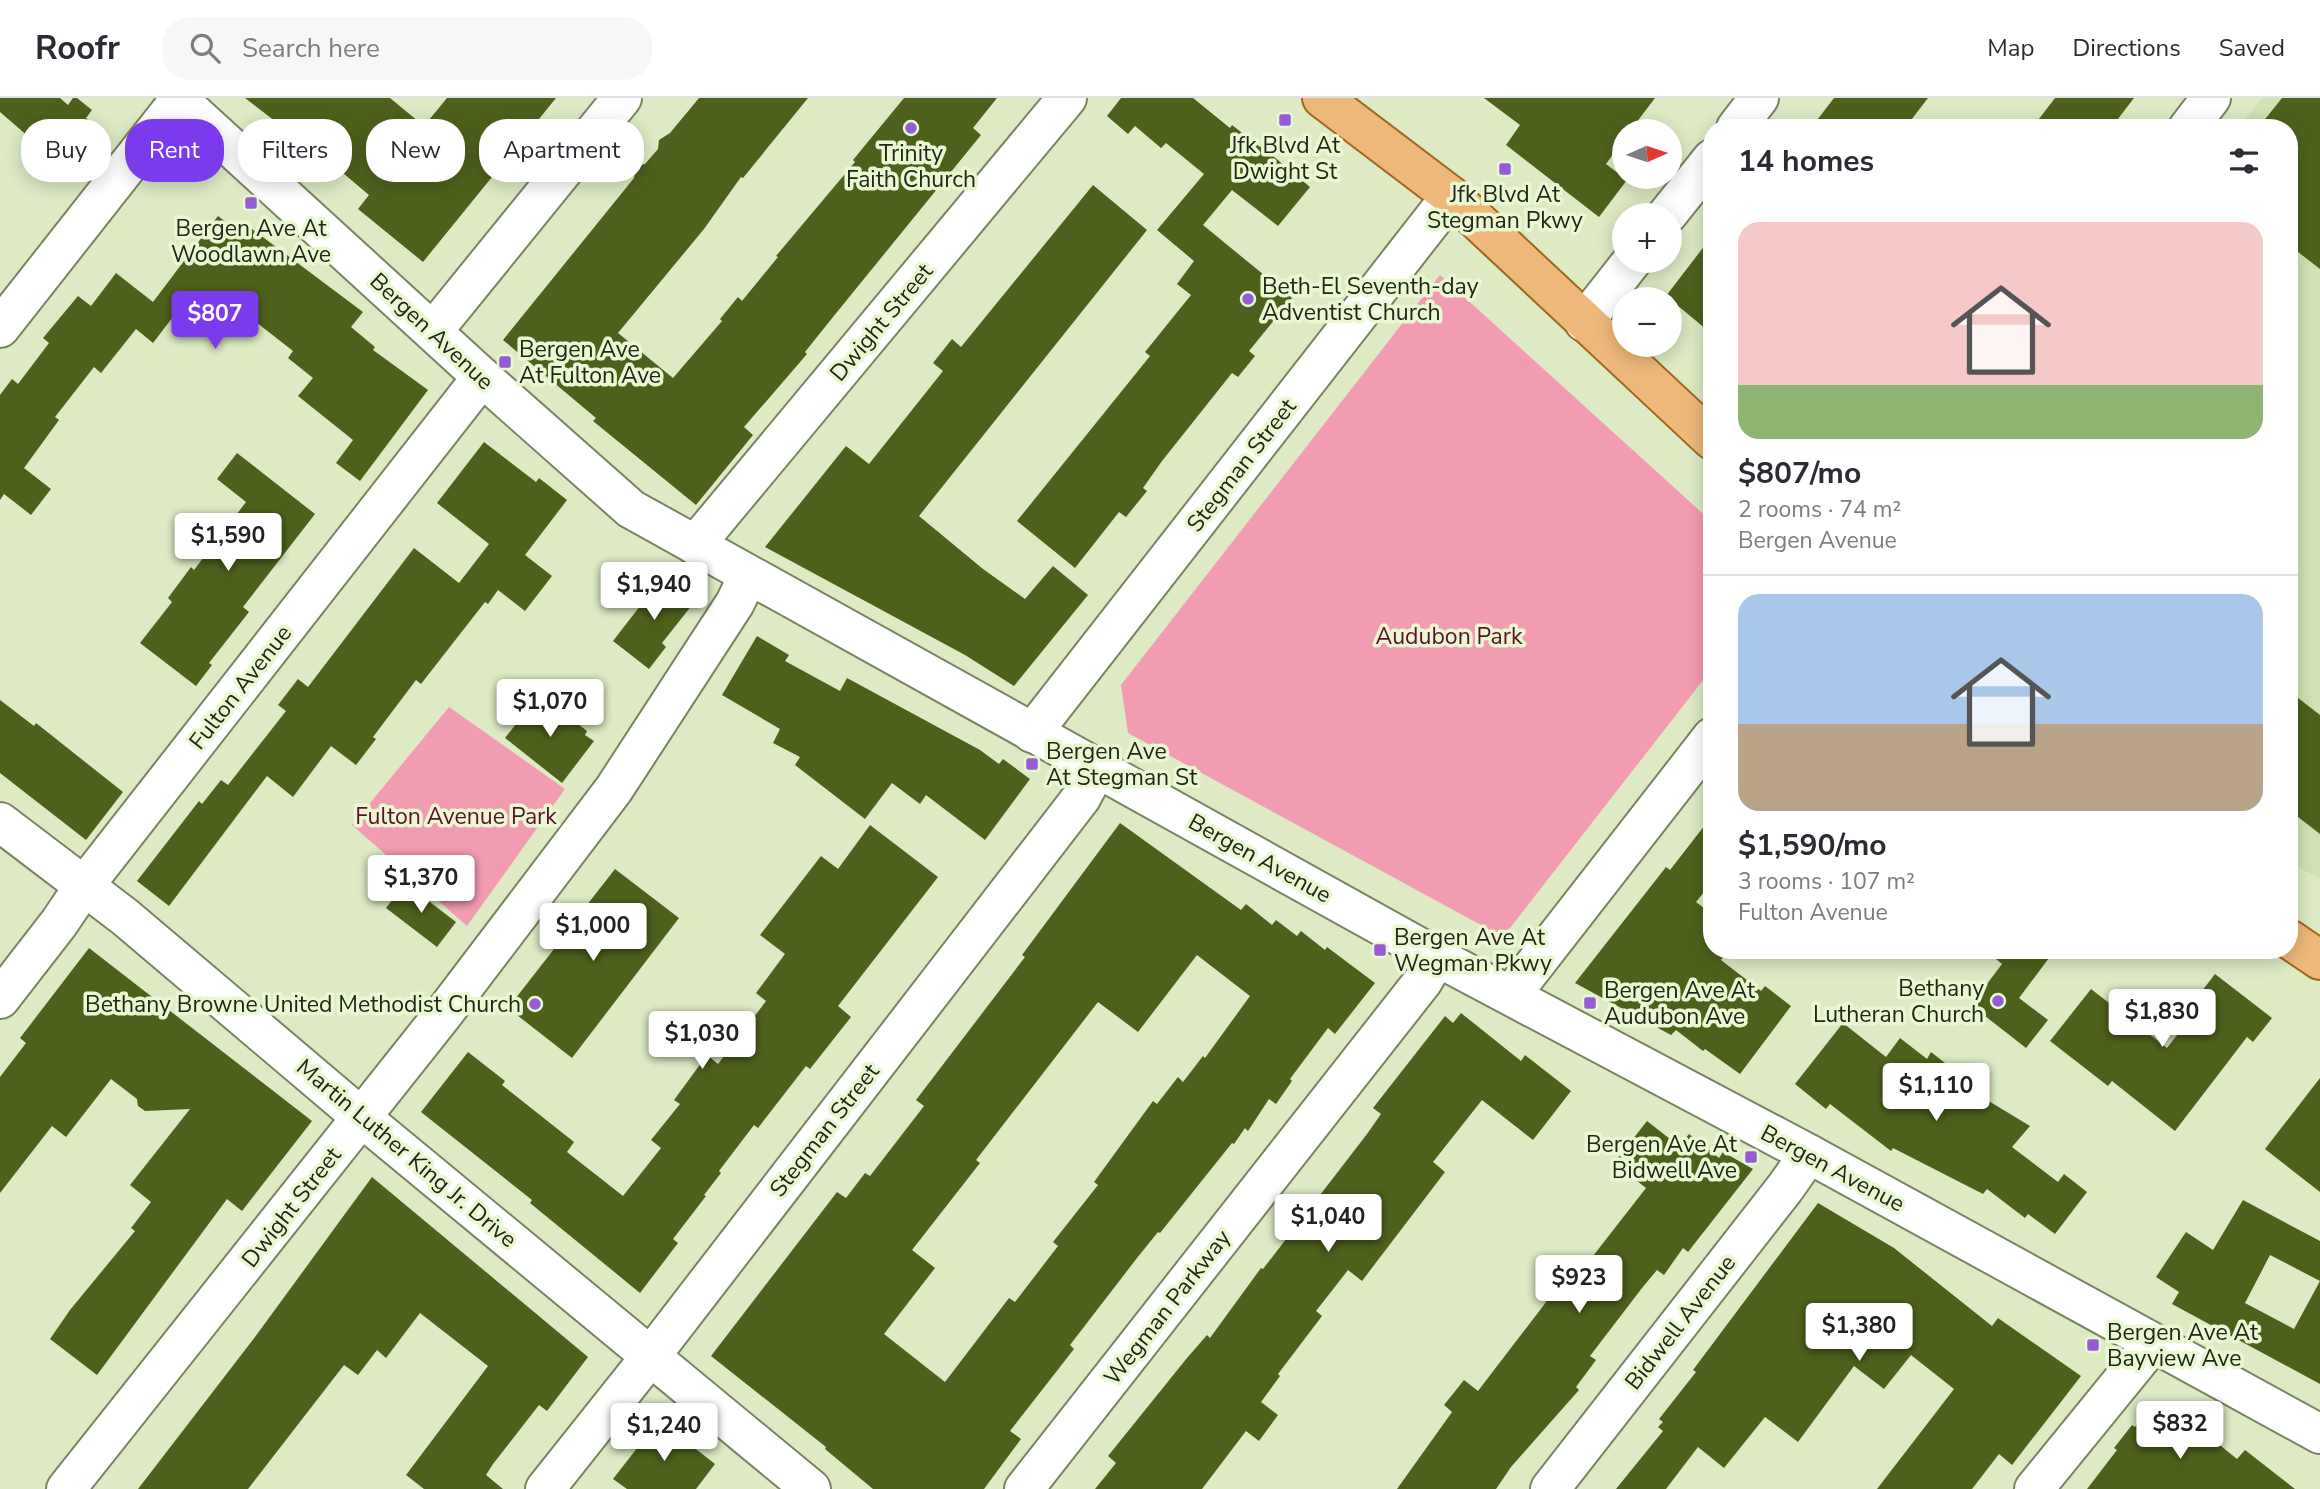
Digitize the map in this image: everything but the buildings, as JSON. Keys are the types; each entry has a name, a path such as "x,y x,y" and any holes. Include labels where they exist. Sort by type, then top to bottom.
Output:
{"main road":[{"path":"1322,98 1451,196 1703,432"},
{"path":"2298,945 2320,960"}],"street":[{"path":"433,331 622,98"},
{"name":"Dwight Street","path":"695,545 1067,98"},
{"path":"1743,119 1759,98"},
{"path":"2195,119 2211,98"},
{"path":"0,328 179,99"},
{"name":"Bergen Avenue","path":"179,99 482,377 631,509 1437,957 1809,1154 2320,1434"},
{"path":"1677,203 1703,170"},
{"name":"Stegman Street","path":"1032,733 1451,196"},
{"path":"1584,322 1623,273"},
{"name":"Fulton Avenue","path":"0,999 84,887 482,377"},
{"name":"Dwight Street","path":"66,1489 441,1017 614,789 735,603 748,576"},
{"path":"1511,995 1703,749"},
{"name":"Stegman Street","path":"545,1489 650,1357 1072,809 1097,768"},
{"name":"Martin Luther King Jr. Drive","path":"0,822 125,917 361,1117 811,1489"},
{"name":"Wegman Parkway","path":"1024,1489 1415,992 1437,957"},
{"name":"Bidwell Avenue","path":"1550,1489 1809,1154"},
{"path":"2034,1489 2153,1343"}],"shaded area":[{"path":"2262,98 2320,98 2320,879 2298,867 2298,119 2245,119"}],"green space":[{"name":"Audubon Park","path":"1440,275 1703,514 1703,680 1503,937 1128,733 1121,685"},
{"name":"Fulton Avenue Park","path":"449,707 565,789 467,926 352,825"}],"place":[{"name":"Jfk Blvd At Dwight St","path":"1285,120"},
{"name":"Trinity Faith Church","path":"911,128"},
{"name":"Jfk Blvd At Stegman Pkwy","path":"1505,169"},
{"name":"Bergen Ave At Woodlawn Ave","path":"251,203"},
{"name":"Beth-El Seventh-day Adventist Church","path":"1248,299"},
{"name":"Bergen Ave At Fulton Ave","path":"505,362"},
{"name":"Bergen Ave At Stegman St","path":"1032,764"},
{"name":"Bergen Ave At Wegman Pkwy","path":"1380,950"},
{"name":"Bethany Lutheran Church","path":"1998,1001"},
{"name":"Bergen Ave At Audubon Ave","path":"1590,1003"},
{"name":"Bethany Browne United Methodist Church","path":"535,1004"},
{"name":"Bergen Ave At Bidwell Ave","path":"1751,1157"},
{"name":"Bergen Ave At Bayview Ave","path":"2093,1345"}]}
